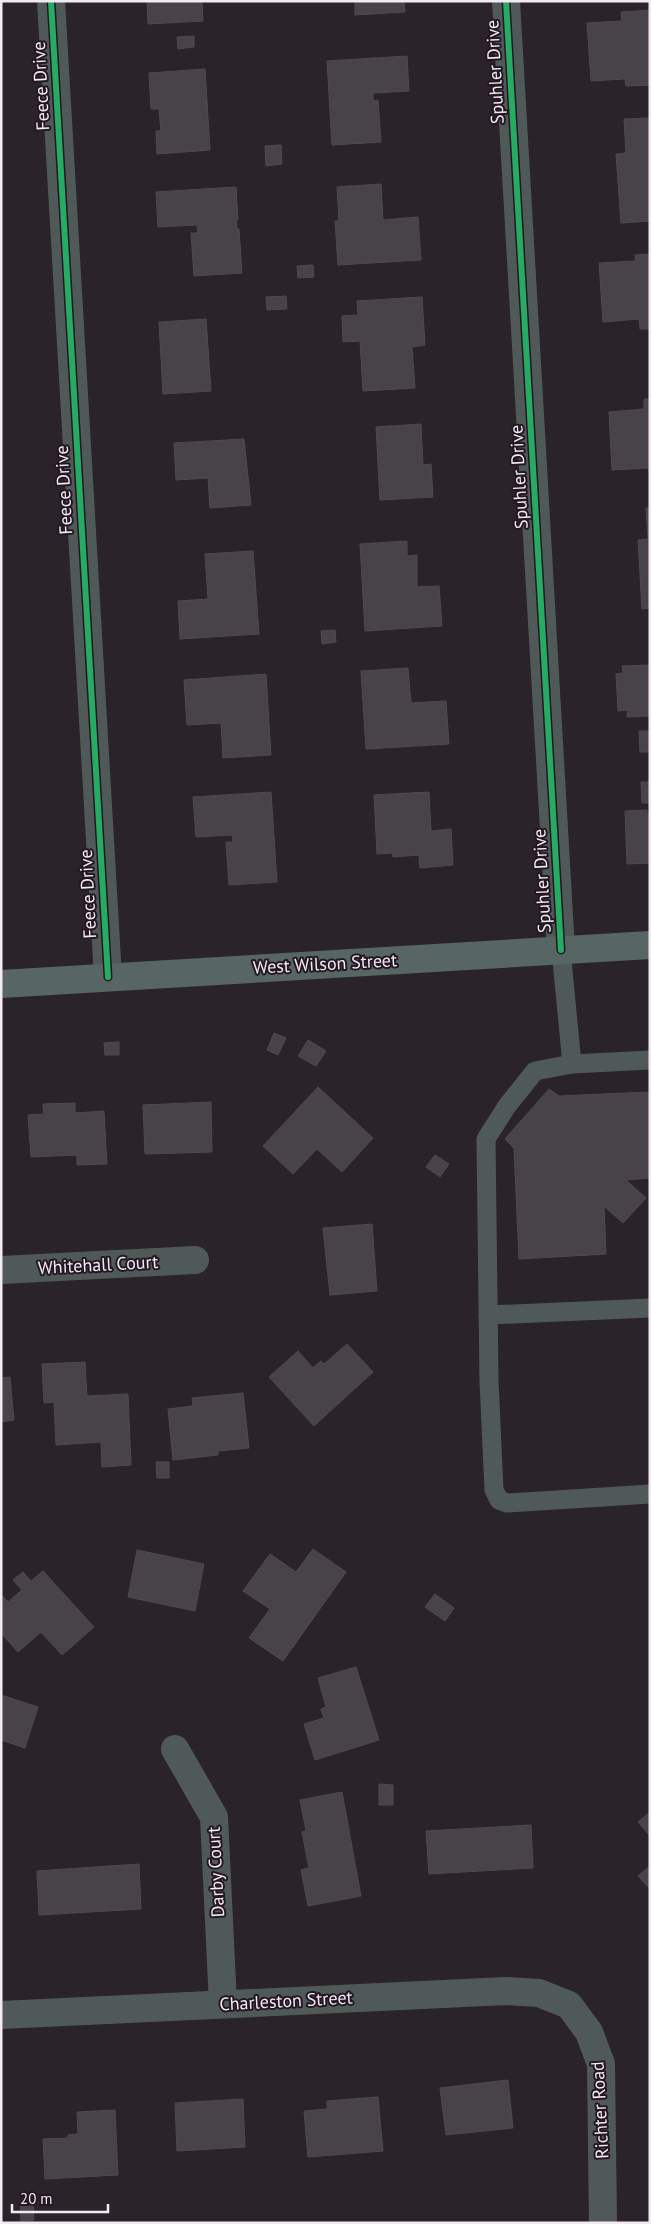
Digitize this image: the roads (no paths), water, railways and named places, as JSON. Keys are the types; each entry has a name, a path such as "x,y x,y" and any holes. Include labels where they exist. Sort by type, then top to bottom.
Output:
{"main road":[{"name":"West Wilson Street","path":"1,984 650,945"}],"street":[{"name":"Feece Drive","path":"51,1 108,977"},
{"name":"Spuhler Drive","path":"506,1 561,950"},
{"name":"Whitehall Court","path":"1,1270 195,1260"},
{"name":"Darby Court","path":"175,1750 214,1817 223,2004"},
{"name":"Charleston Street","path":"1,2015 506,1991 539,1993 569,2004"},
{"name":"Richter Road","path":"569,2004 589,2032 600,2064 602,2223"}],"lane":[{"path":"561,950 572,1064"},
{"path":"650,1060 572,1064 535,1072 507,1106 486,1139 488,1315 494,1490 498,1500 508,1503 650,1494"},
{"path":"488,1315 650,1308"}]}
